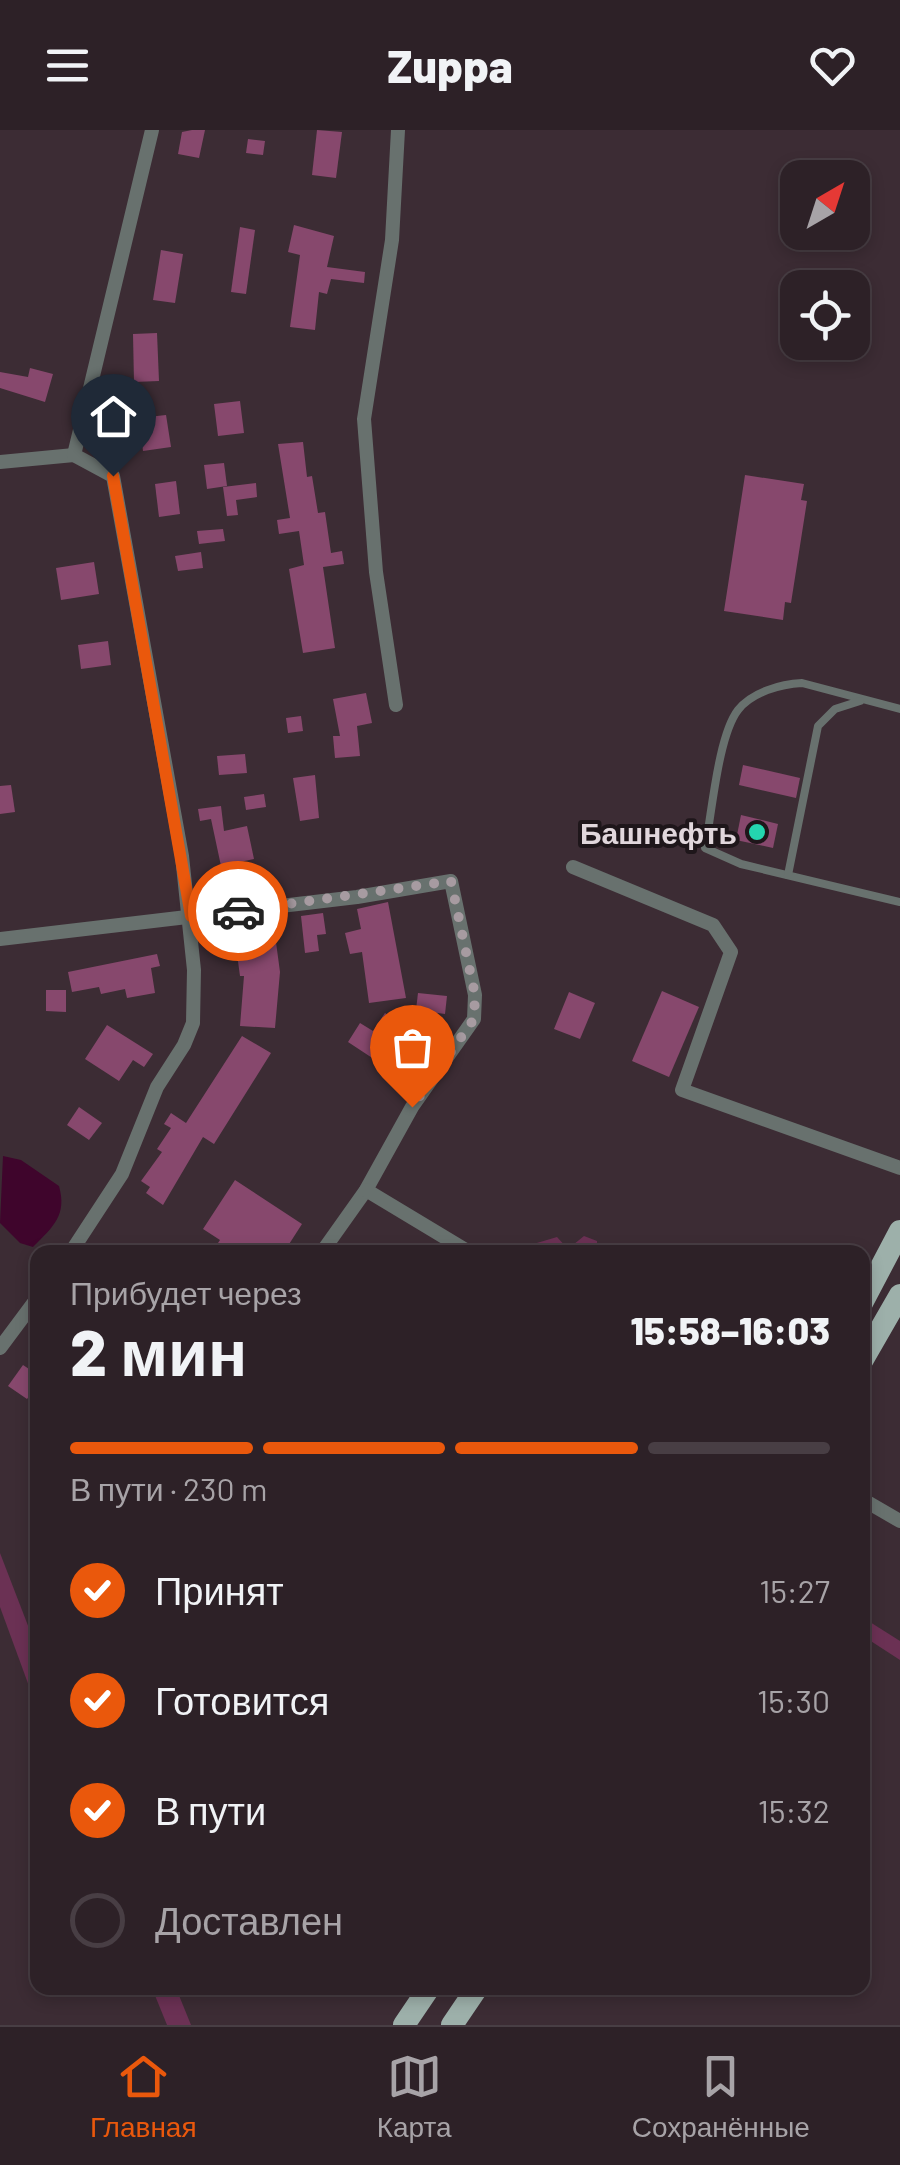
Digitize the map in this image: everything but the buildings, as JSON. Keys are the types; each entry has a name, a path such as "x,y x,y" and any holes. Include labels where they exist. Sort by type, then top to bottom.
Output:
{"main road":[{"path":"870,1287 900,1231"},
{"path":"870,1347 900,1295"},
{"path":"391,2025 411,1995"},
{"path":"404,2025 424,1995"},
{"path":"439,2025 458,1995"},
{"path":"452,2025 472,1995"}],"street":[{"path":"74,455 152,130"},
{"path":"396,705 376,572 364,419 392,240 398,130"},
{"path":"0,462 74,455 113,476 191,916 193,1023 184,1046 157,1087 122,1174 76,1245"},
{"path":"573,868 714,925 731,952 682,1090 900,1168"},
{"path":"0,939 451,881 475,995 474,1019 412,1107 366,1190 327,1245"},
{"path":"366,1190 457,1245"},
{"path":"0,1348 30,1308"},
{"path":"870,1504 900,1521"}],"lane":[{"path":"900,709 802,683 786,684 749,699 736,712 705,848 741,864 900,902"},
{"path":"788,875 818,726 834,709 864,700"}],"shaded area":[{"path":"3,1156 21,1160 59,1186 60,1213 35,1245 20,1243 0,1223"},
{"path":"584,1236 597,1241 597,1245 573,1245"},
{"path":"557,1237 564,1245 530,1245"},
{"path":"0,1553 30,1631 30,1689 0,1607"},
{"path":"870,1622 900,1641 900,1660 870,1641"},
{"path":"155,1995 179,1995 191,2025 167,2025"}],"way so far":[{"path":"238,911 451,881 475,995 474,1019 463,1041 412,1107"}],"place":[{"name":"Башнефть","path":"757,832"}],"route":[{"path":"113,476 191,916 238,911"}]}
